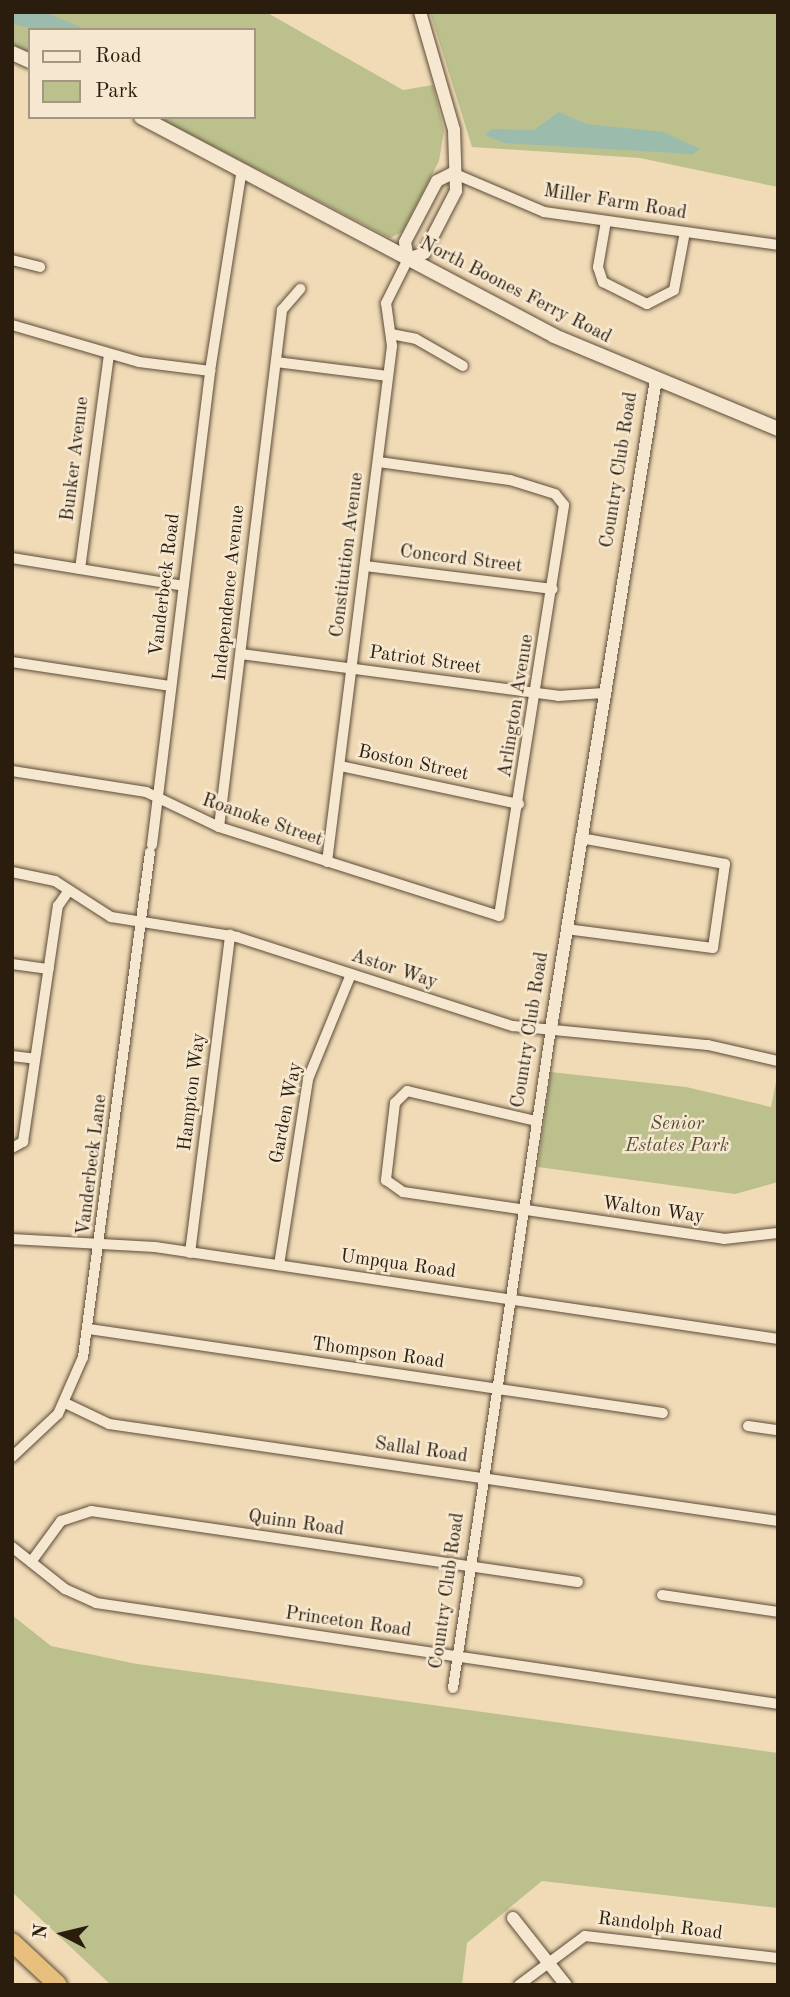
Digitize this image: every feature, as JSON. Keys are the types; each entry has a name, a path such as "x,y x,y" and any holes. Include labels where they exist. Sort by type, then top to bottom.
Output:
{"highway":[{"path":"12,1942 58,1985"}],"main road":[{"path":"12,52 28,60"},
{"name":"North Boones Ferry Road","path":"145,119 554,336 778,429"}],"street":[{"path":"420,12 454,130 453,173 456,191 424,253 408,258 405,242 431,193 453,173"},
{"name":"Vanderbeck Road","path":"151,848 210,371 242,170"},
{"name":"Miller Farm Road","path":"453,173 535,209 778,245"},
{"path":"606,221 598,267 603,282 647,304 674,290 685,232"},
{"name":"Constitution Avenue","path":"327,862 388,376 391,334 386,303 408,258"},
{"path":"12,260 40,267"},
{"name":"Independence Avenue","path":"219,827 282,310 300,289"},
{"path":"12,325 109,354 210,371"},
{"path":"391,334 422,341 463,366"},
{"name":"Bunker Avenue","path":"80,569 109,354"},
{"path":"276,362 388,376"},
{"name":"Country Club Road","path":"453,1688 536,1121 656,379"},
{"name":"Arlington Avenue","path":"378,462 498,477 562,500 553,589 499,916"},
{"path":"12,558 184,586"},
{"name":"Concord Street","path":"365,566 553,589"},
{"name":"Patriot Street","path":"241,654 537,693 604,693"},
{"path":"12,662 171,686"},
{"name":"Boston Street","path":"340,766 519,804"},
{"name":"Roanoke Street","path":"12,771 157,799 219,827 499,916"},
{"path":"566,929 713,948 725,864 580,838"},
{"name":"Vanderbeck Lane","path":"12,1457 65,1403 89,1329 151,848"},
{"name":"Astor Way","path":"12,872 48,878 111,918 230,935 502,1023 708,1045 778,1062"},
{"path":"17,1147 35,1059 58,906 69,890"},
{"name":"Hampton Way","path":"190,1252 230,935"},
{"path":"12,964 49,969"},
{"name":"Garden Way","path":"279,1265 308,1079 351,974"},
{"path":"12,1056 35,1059"},
{"name":"Walton Way","path":"536,1121 407,1091 395,1102 385,1168 386,1180 397,1191 724,1239 778,1233"},
{"name":"Umpqua Road","path":"12,1239 190,1252 778,1339"},
{"name":"Thompson Road","path":"89,1329 663,1413"},
{"name":"Sallal Road","path":"65,1403 109,1424 778,1521"},
{"path":"748,1426 778,1430"},
{"name":"Quinn Road","path":"31,1562 61,1521 91,1511 578,1582"},
{"name":"Princeton Road","path":"12,1547 96,1604 778,1704"},
{"path":"663,1595 778,1612"},
{"path":"513,1918 566,1985"},
{"name":"Randolph Road","path":"519,1985 547,1960 584,1936 778,1958"}],"green space":[{"path":"12,12 266,12 403,90 433,85 444,131 439,161 402,232 390,238 161,119 256,119 256,28 28,28 28,52 12,44"},
{"path":"430,12 778,12 778,187 640,158 472,147"},
{"name":"Senior Estates Park","path":"551,1072 686,1087 771,1107 778,1072 778,1182 735,1194 538,1167"},
{"path":"12,1615 51,1646 137,1664 778,1753 778,1908 542,1881 467,1943 462,1985 111,1985 12,1892"}],"shaded area":[{"path":"12,12 45,12 82,28 28,28 12,23"},
{"path":"559,112 586,124 663,132 700,149 693,154 504,143 485,135 492,129 534,130"}]}
